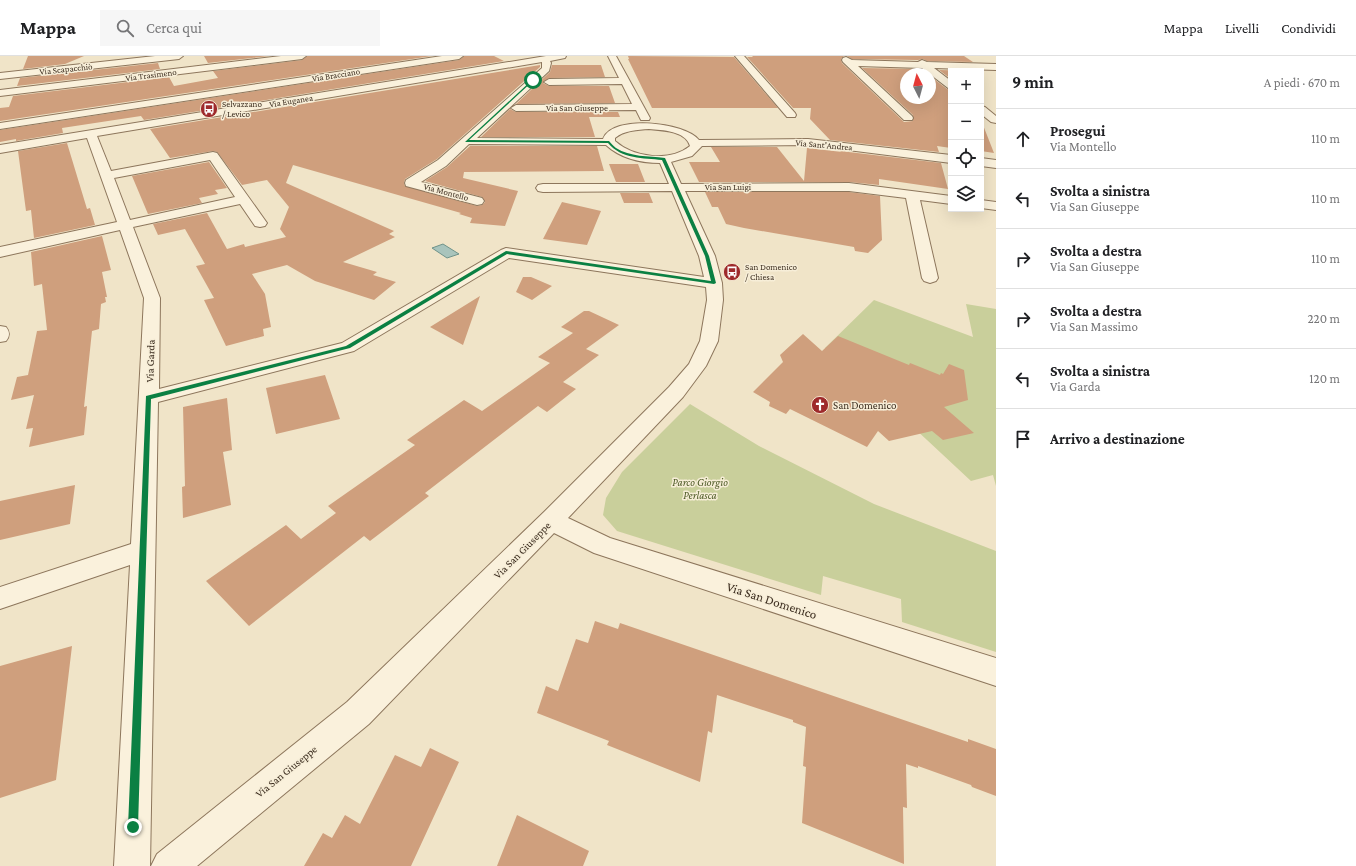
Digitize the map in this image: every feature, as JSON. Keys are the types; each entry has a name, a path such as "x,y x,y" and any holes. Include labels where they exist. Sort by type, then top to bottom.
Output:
{"street":[{"name":"Via Scapacchiò","path":"0,76 179,56"},
{"path":"184,56 191,70 230,111"},
{"name":"Via Trasimeno","path":"0,93 302,56"},
{"name":"Via Bracciano","path":"0,126 459,56"},
{"path":"561,56 566,56"},
{"name":"Via Euganea","path":"0,149 561,56"},
{"path":"612,56 649,126"},
{"path":"739,56 791,114"},
{"path":"842,56 908,118"},
{"path":"913,56 948,84"},
{"path":"981,56 996,66"},
{"name":"Via Montello","path":"477,201 411,183 442,163 546,69 547,63 545,59"},
{"path":"850,63 996,66"},
{"path":"549,82 625,81"},
{"name":"Via San Giuseppe","path":"516,108 639,107"},
{"path":"984,111 995,120"},
{"path":"635,126 649,126 684,133 692,138 696,143 696,147 693,152 686,155 664,159 634,156 613,148 609,142 609,137 618,130 635,126"},
{"name":"Via Garda","path":"91,134 152,298 132,866"},
{"path":"466,141 609,142"},
{"name":"Via Sant'Andrea","path":"696,143 808,142 948,159"},
{"path":"107,176 213,156 260,223"},
{"name":"Via San Giuseppe","path":"169,866 358,713 552,519 676,392 697,366 708,341 713,318 715,300 714,283 707,256 675,187 664,159"},
{"path":"984,162 996,164"},
{"name":"Via San Luigi","path":"543,188 849,187 948,200"},
{"path":"912,195 930,278"},
{"path":"0,252 244,199"},
{"path":"984,204 996,206"},
{"path":"148,398 348,347 506,253 714,283"},
{"path":"0,331 0,337"},
{"name":"Via San Domenico","path":"552,519 565,528 603,546 996,672"},
{"path":"0,598 143,550"}],"green space":[{"path":"874,300 973,337 966,304 996,309 996,486 993,475 971,481 839,358 837,359 825,348"},
{"name":"Parco Giorgio Perlasca","path":"690,404 759,446 874,504 996,551 996,652 902,622 901,599 823,576 821,595 617,531 603,515 606,498 622,472"}],"water":[{"path":"443,244 459,254 447,258 432,248"}],"building":[{"path":"28,56 84,56 65,64 23,69"},
{"path":"204,56 269,56 208,63"},
{"path":"307,56 432,56 0,121 0,108 9,107 13,96 169,77 174,86 218,78 213,71 302,60"},
{"path":"464,56 494,56 504,61 144,120 141,116 62,128 63,133 16,141 16,139 0,142 0,130 459,60"},
{"path":"628,56 734,57 778,108 652,108 628,59"},
{"path":"752,56 844,56 841,59 842,63 904,122 913,121 913,115 901,104 936,104 936,81 948,89 948,148 937,146 939,152 830,140 810,119 811,108 793,108 747,57 753,57"},
{"path":"847,56 964,56 973,62 927,61 923,59 852,59"},
{"path":"158,63 160,69 17,86 20,78"},
{"path":"540,65 540,67 437,159 405,179 405,186 477,206 482,205 485,202 482,197 425,181 447,167 470,146 597,146 604,171 464,172 463,178 518,191 505,226 470,223 472,218 459,214 461,213 293,165 286,183 394,231 389,234 395,237 343,262 377,272 373,275 396,282 374,300 315,281 287,265 252,274 265,294 271,327 263,329 264,336 226,346 204,300 214,298 196,266 205,264 185,229 158,235 153,224 207,213 227,249 244,244 245,247 286,237 280,229 289,207 267,180 242,185 217,152 213,151 170,158 150,129"},
{"path":"552,65 601,65 605,77 549,78 543,83 549,86 609,86 615,103 516,104 550,72"},
{"path":"862,68 900,69 900,103"},
{"path":"939,70 948,70 948,77"},
{"path":"510,109 516,112 618,112 620,117 589,117 595,137 481,137"},
{"path":"984,128 994,153 984,151"},
{"path":"67,143 87,209 90,208 95,225 34,238 31,210 26,211 18,151"},
{"path":"711,147 777,147 804,181 807,148 842,152 840,151 941,163 948,189 879,179 879,185 849,182 699,182 689,162 720,162"},
{"path":"209,162 227,188 215,190 218,194 199,198 202,203 148,214 132,176"},
{"path":"609,164 638,164 645,182 616,182"},
{"path":"705,192 849,192 880,196 882,240 868,253 855,251 854,247 726,224 718,207 712,207"},
{"path":"620,193 649,193 653,203 624,203"},
{"path":"562,202 601,211 587,245 543,239"},
{"path":"102,236 111,270 102,272 107,297 105,297 106,302 101,304 99,329 92,331 84,407 87,406 84,435 29,447 33,428 26,429 34,395 11,400 17,377 28,375 37,331 47,330 42,284 34,286 31,252"},
{"path":"523,277 531,277 552,286 532,300 516,292"},
{"path":"480,296 463,345 430,327"},
{"path":"584,311 589,311 619,325 586,349 599,355 563,382 576,389 547,412 538,406 425,493 429,496 370,541 364,536 249,626 206,581 286,525 301,539 336,513 328,506 415,445 407,440 464,400 482,411 550,363 538,357 573,333 561,327"},
{"path":"803,334 822,351 838,336 909,365 910,363 940,375 941,373 943,374 949,364 964,370 968,400 944,407 974,433 943,440 932,431 889,441 878,431 867,447 790,409 786,414 769,406 770,402 753,392 783,362 780,355"},
{"path":"325,375 340,419 276,434 266,388"},
{"path":"227,398 232,450 223,452 231,505 183,518 182,487 185,486 183,407"},
{"path":"75,485 70,524 0,540 0,501"},
{"path":"595,621 618,629 620,623 968,742 968,739 996,749 996,796 972,787 971,785 918,766 918,768 906,764 907,808 903,807 904,864 802,823 806,767 803,766 806,727 793,722 793,720 717,695 712,733 708,731 700,782 607,745 609,741 537,713 546,686 558,691 576,639 588,643"},
{"path":"72,646 56,780 0,798 0,666"},
{"path":"430,748 459,762 411,866 304,866 323,833 332,838 345,815 360,824 395,755 421,767"},
{"path":"517,815 589,851 583,866 497,866"}],"place":[{"name":"Selvazzano / Levico","path":"209,109"},
{"name":"San Domenico / Chiesa","path":"732,272"},
{"name":"San Domenico","path":"820,405"}],"route":[{"path":"133,827 148,398 348,347 506,253 714,283 707,256 675,187 664,159 634,156 613,148 609,142 466,141 533,80"}]}
